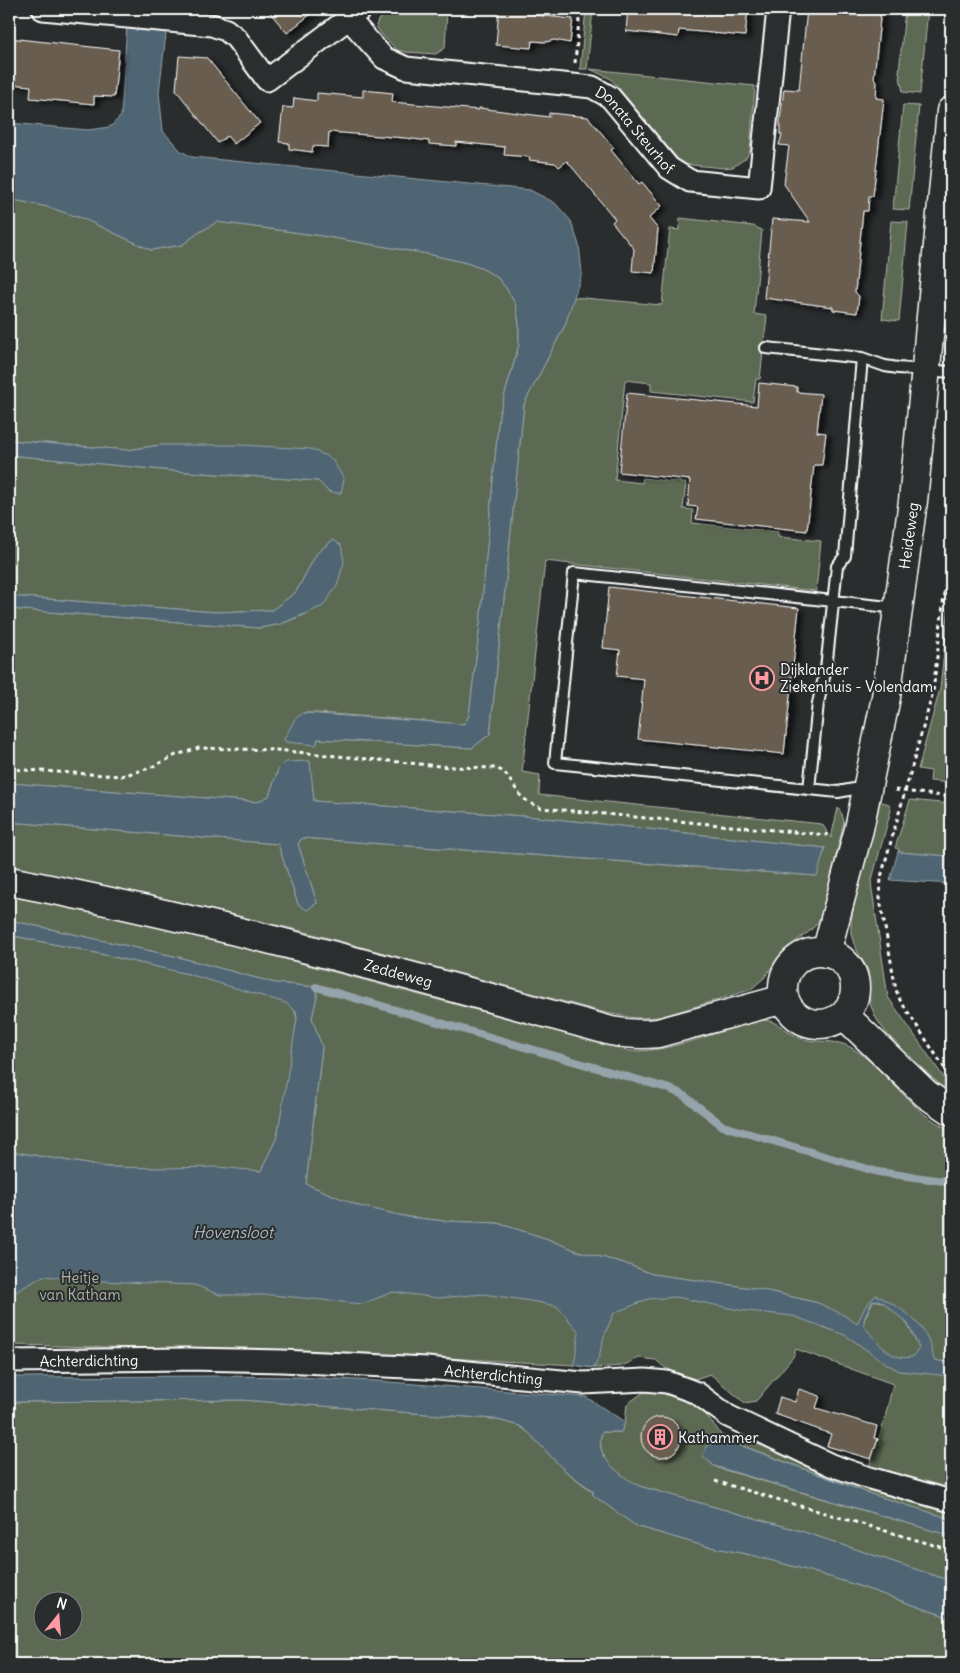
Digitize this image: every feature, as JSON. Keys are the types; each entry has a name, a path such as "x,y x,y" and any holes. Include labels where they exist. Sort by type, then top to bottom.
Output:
{"main road":[{"name":"Heideweg","path":"826,953 859,828 886,697 913,501 939,371 951,111"},
{"name":"Zeddeweg","path":"9,881 178,917 375,966 626,1033 641,1035 658,1033 784,998"},
{"path":"812,953 826,953 835,956 850,970 855,984 852,1002 844,1015 834,1021 821,1024 804,1021 791,1011 784,998 784,978 788,969 796,960 812,953"},
{"path":"844,1015 926,1094 951,1111"}],"street":[{"name":"Donata Steurhof","path":"43,9 212,25 226,30 236,38 267,80 355,14 384,58 406,68 592,87 610,96 669,168 690,181 759,188 778,9"},
{"name":"Achterdichting","path":"9,1361 188,1359 282,1361 427,1368 584,1383 645,1380 667,1382 697,1393 734,1419 831,1465 951,1501"}],"lane":[{"path":"766,348 862,358 892,367 939,371"},
{"path":"809,789 818,703 826,669 837,566 845,556 862,358"},
{"path":"868,787 838,792 555,764 574,573 899,608"}],"path":[{"path":"573,86 580,9"},
{"path":"951,534 933,692 881,877 880,898 896,990 900,1000 951,1078"},
{"path":"9,769 121,776 150,768 188,750 214,747 276,750 450,766 483,766 496,768 504,772 521,796 528,802 541,808 826,835 829,833 838,792"},
{"path":"868,787 951,797"},
{"path":"715,1481 951,1550"}],"green space":[{"path":"392,9 447,9 445,48 436,54 397,50 381,34 376,26 378,20"},
{"path":"586,9 593,9 587,69 580,69"},
{"path":"905,9 928,9 920,94 903,92 899,72"},
{"path":"590,69 755,86 750,151 746,158 733,167 724,168 682,164 611,79"},
{"path":"903,105 919,106 909,210 893,209"},
{"path":"9,199 48,207 84,219 151,250 182,245 217,222 316,235 428,254 467,263 497,277 516,305 519,323 519,345 499,415 480,626 469,716 464,724 303,713 316,745 318,739 472,748 490,734 524,404 565,325 573,297 662,305 670,229 679,230 680,218 753,226 762,230 754,314 767,316 760,379 756,379 753,402 651,391 651,383 625,380 615,480 642,483 643,478 686,483 683,509 693,510 692,523 778,532 778,537 821,541 816,591 545,561 522,772 540,775 539,795 822,824 831,838 838,808 844,822 821,919 810,931 784,950 764,978 750,990 660,1017 635,1018 606,1013 306,932 183,903 9,866 9,822 278,844 298,904 317,903 298,844 302,838 816,876 825,848 536,817 314,801 309,761 278,770 269,796 258,802 9,783 9,609 259,628 281,624 306,614 333,540 317,553 296,592 272,610 215,612 9,596 9,455 174,471 318,481 330,493 344,479 161,445 127,450 9,440"},
{"path":"891,221 908,222 899,321 882,319"},
{"path":"951,586 951,783 930,781 931,771 918,769 940,689"},
{"path":"910,800 951,804 951,855 898,852 899,849 895,848"},
{"path":"878,801 889,804 891,810 871,883 888,997 951,1088 951,1094 887,1034 877,1020 870,1004 868,970 855,947 851,934 851,922 857,887"},
{"name":"Heitje van Katham","path":"9,895 176,930 630,1051 655,1050 679,1045 763,1020 778,1024 806,1040 840,1043 852,1048 865,1057 923,1113 936,1123 951,1130 951,1489 869,1466 884,1422 893,1384 796,1349 793,1357 756,1401 745,1403 710,1374 695,1379 665,1368 656,1360 639,1358 622,1366 594,1368 574,1365 337,1352 9,1345 9,1218 818,1303 759,1289 652,1274 624,1263 577,1251 545,1238 497,1223 445,1221 408,1217 359,1206 306,1184 322,1048 312,1018 317,996 316,987 275,983 178,957 9,920","holes":["876,1295 927,1337 916,1342 909,1327 900,1315 882,1302 873,1301 864,1320 865,1307"]},
{"path":"9,935 291,997 297,1019 291,1063 277,1137 261,1171 105,1167 9,1151"},
{"path":"644,1392 670,1393 690,1402 707,1416 722,1436 748,1440 866,1487 951,1512 951,1519 871,1494 746,1447 707,1445 703,1456 714,1466 721,1469 951,1536 951,1581 801,1531 639,1486 631,1482 610,1465 605,1458 600,1441 602,1432 621,1432 625,1422 627,1404"},
{"path":"242,1400 494,1419 520,1426 563,1469 593,1492 593,1495 636,1526 701,1545 751,1555 803,1569 951,1618 951,1664 9,1664 9,1402"}],"water":[{"path":"128,9 169,9 159,92 163,131 181,151 192,157 530,190 555,203 571,221 579,245 582,273 565,325 524,404 490,734 472,748 318,739 316,745 286,742 284,739 295,719 303,713 464,724 469,716 480,625 499,415 519,345 519,323 516,305 497,277 467,263 428,254 316,235 217,222 182,245 151,250 84,219 48,207 9,199 9,123 88,130 110,127 121,116"},
{"path":"9,440 127,450 161,445 240,445 311,449 332,459 344,479 341,493 336,493 328,490 318,481 174,471 9,455"},
{"path":"333,540 341,545 344,562 337,586 323,606 281,624 259,628 9,609 9,596 215,612 272,610 296,592 317,553"},
{"path":"310,761 314,801 536,817 825,848 817,876 302,838 298,844 317,903 307,910 298,904 278,844 9,822 9,783 258,802 269,796 278,770 286,762"},
{"path":"898,852 951,855 951,884 890,880"},
{"name":"Hovensloot","path":"9,920 178,957 275,983 316,987 317,996 312,1018 322,1047 306,1184 359,1206 408,1217 445,1221 497,1223 545,1238 577,1251 624,1263 652,1274 759,1289 818,1303 842,1314 857,1324 865,1307 876,1295 898,1307 917,1323 928,1340 934,1360 951,1363 951,1376 899,1371 845,1335 793,1316 739,1310 676,1297 648,1299 614,1313 604,1336 594,1368 574,1365 579,1332 557,1306 483,1294 439,1298 393,1292 362,1304 272,1295 220,1295 195,1285 101,1281 43,1276 9,1296 9,1151 105,1167 217,1167 261,1171 277,1137 297,1019 296,1012 286,1003 188,974 9,935","holes":["878,1300 908,1324 919,1348 914,1356 906,1358 892,1354 864,1326 865,1316 873,1301"]},
{"path":"222,1376 376,1381 586,1397 625,1422 621,1432 602,1432 600,1441 601,1449 610,1464 632,1482 639,1486 801,1531 951,1581 951,1618 803,1569 751,1555 701,1545 636,1526 593,1495 593,1491 563,1469 520,1426 494,1419 242,1400 9,1402 9,1377"},
{"path":"726,1440 871,1494 951,1519 951,1536 714,1466 703,1456 707,1445"}],"building":[{"path":"267,9 317,9 287,33"},
{"path":"499,9 534,9 534,15 573,19 570,43 554,40 546,42 532,41 531,48 496,45"},
{"path":"628,9 748,9 745,36 679,30 678,37 626,31"},
{"path":"807,9 845,11 845,9 881,9 874,78 877,82 876,98 884,99 873,196 869,196 868,211 863,211 855,292 859,296 857,313 833,310 833,307 764,298 772,219 810,222 784,184 789,146 779,145 782,135 780,134 780,120 784,89 799,90"},
{"path":"9,38 119,50 114,97 94,96 94,104 30,98 31,86 9,84"},
{"path":"179,56 207,58 260,123 234,144 227,136 218,143 176,90"},
{"path":"363,90 393,93 392,102 479,110 479,108 549,117 549,113 588,117 614,148 611,150 639,184 642,182 662,206 649,218 658,229 654,273 632,271 634,249 612,222 615,219 567,161 559,167 555,163 529,160 530,157 504,155 505,147 456,142 456,146 429,144 429,141 405,138 329,132 328,147 313,146 312,152 289,149 289,143 279,142 283,107 293,108 294,98 317,101 317,93 363,97"},
{"path":"759,383 797,387 797,392 821,394 817,432 826,433 822,465 814,465 807,531 696,519 698,507 688,506 690,480 619,472 627,393 757,406"},
{"path":"609,587 799,608 784,754 638,739 644,679 617,676 620,650 603,648"},
{"path":"799,1389 820,1396 816,1408 877,1426 874,1438 878,1439 871,1459 827,1446 831,1434 775,1414 780,1397 795,1402"},
{"name":"Kathammer","path":"657,1417 665,1417 672,1420 678,1426 681,1437 678,1448 672,1454 665,1457 657,1457 650,1454 644,1448 641,1441 641,1433 644,1426 650,1420"}],"waterway":[{"path":"316,987 670,1089 683,1095 723,1126 878,1172 951,1182"}],"place":[{"name":"Dijklander Ziekenhuis - Volendam","path":"762,678"},
{"name":"Kathammer","path":"660,1437"}]}
